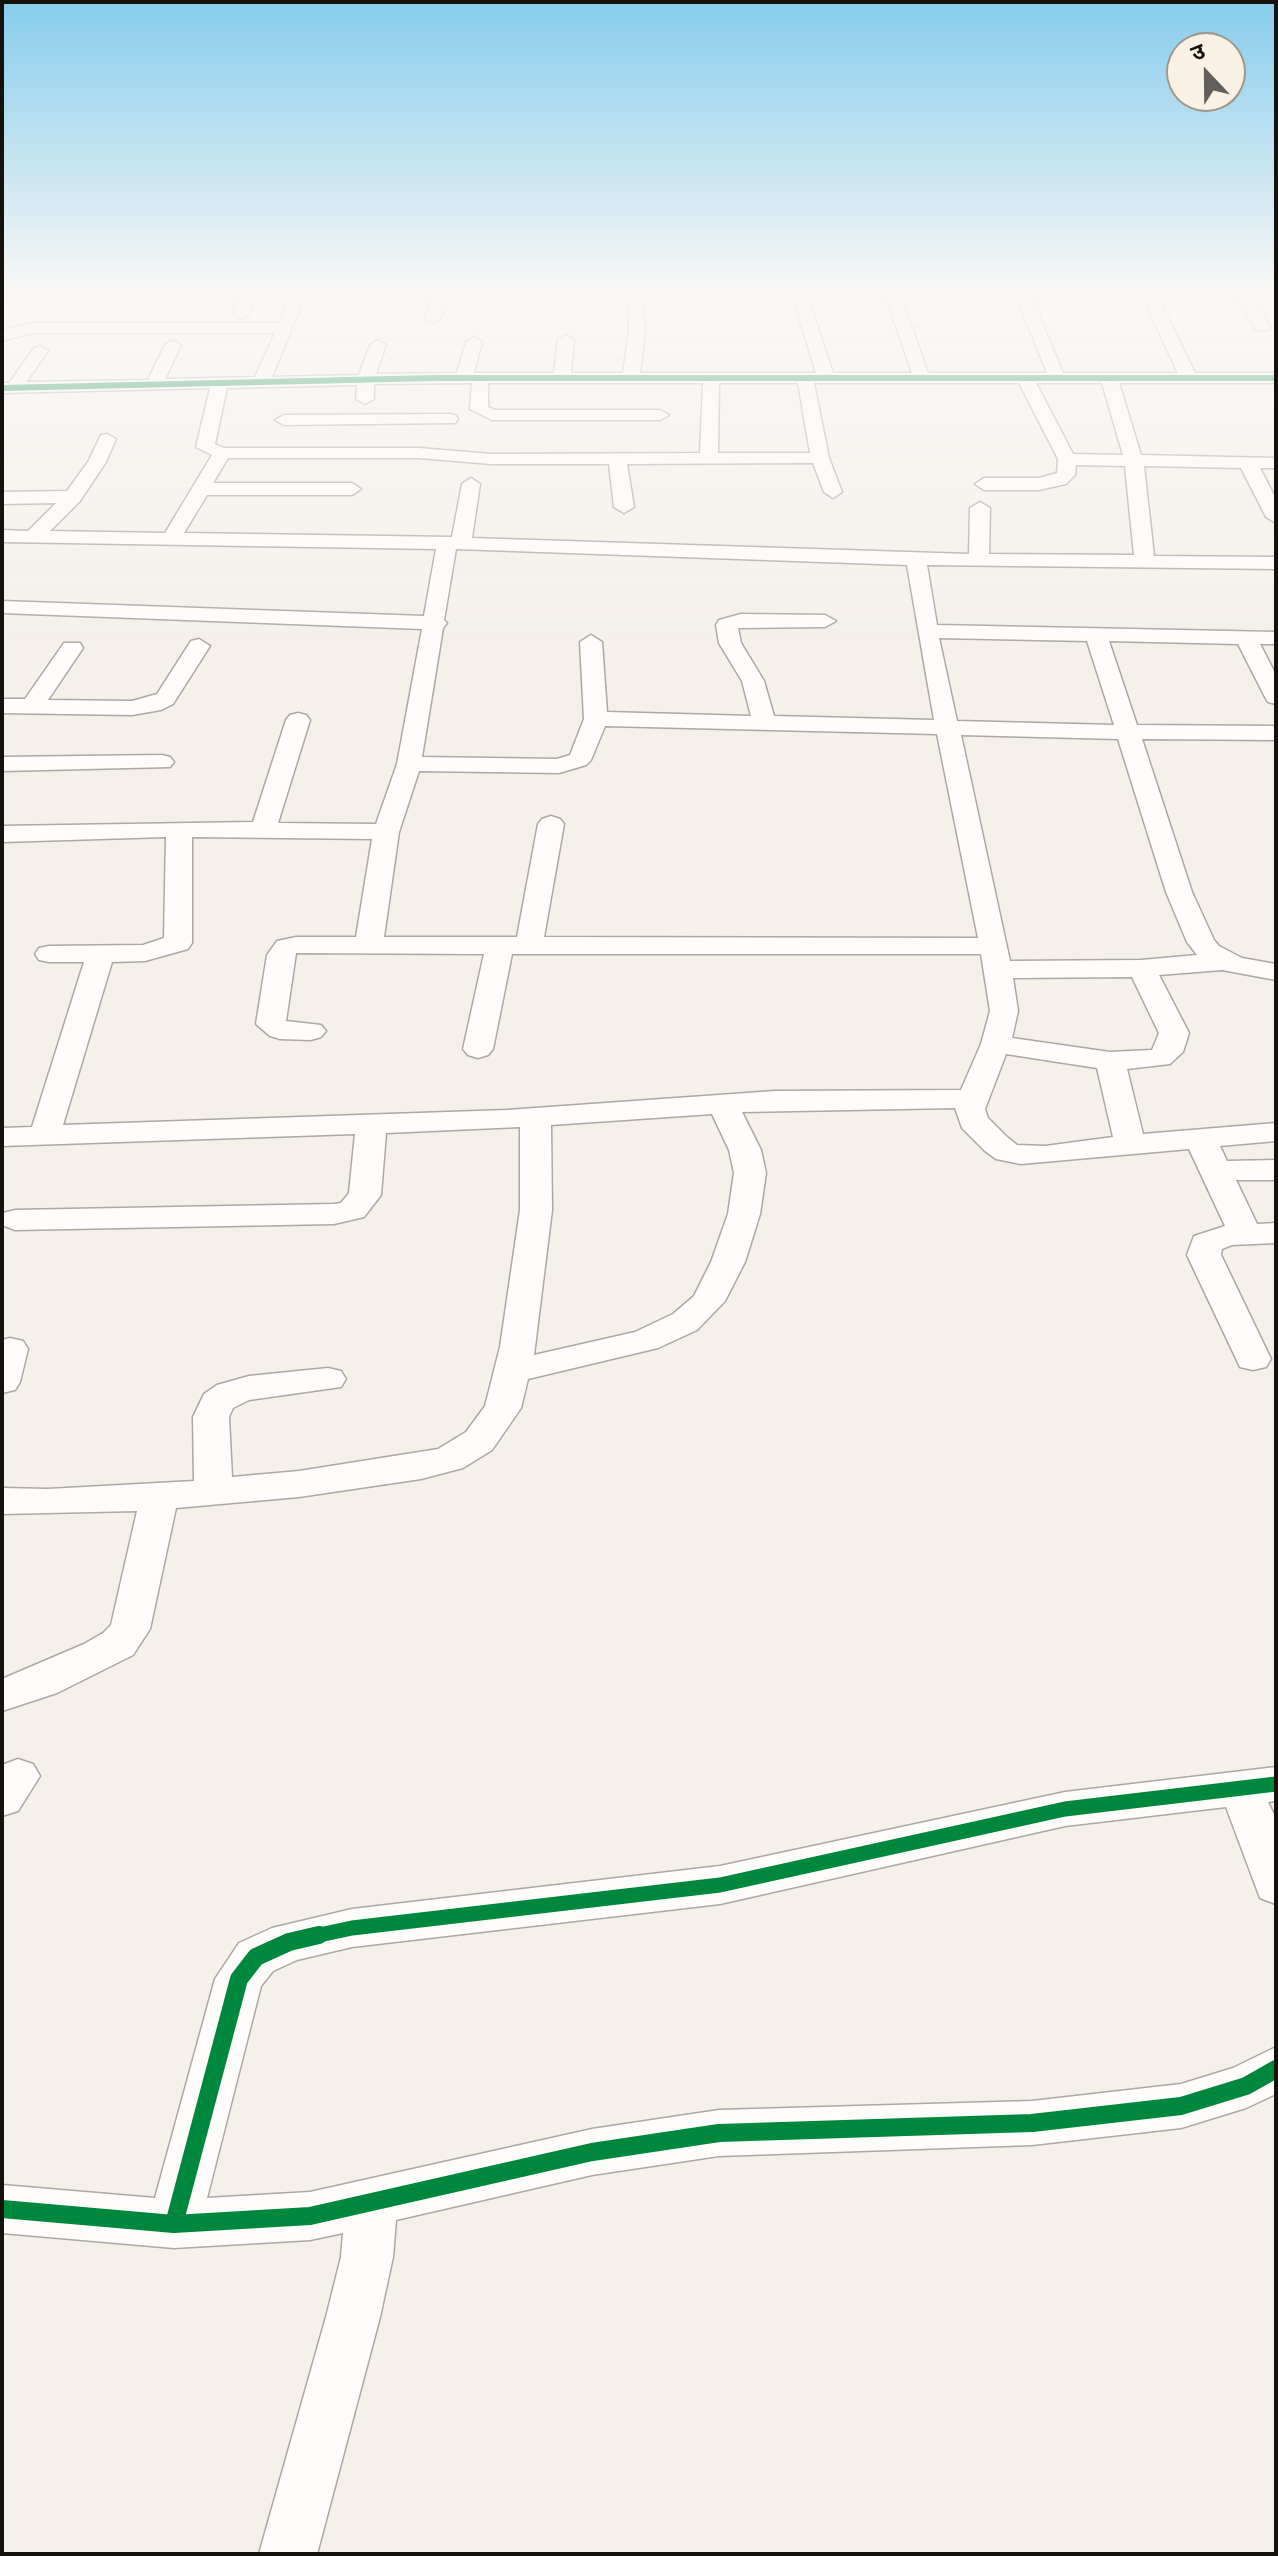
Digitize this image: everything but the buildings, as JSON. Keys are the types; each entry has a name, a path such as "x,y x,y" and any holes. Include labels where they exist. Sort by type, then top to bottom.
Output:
{"street":[{"path":"213,410 205,447 222,453 431,454 491,459 820,458"},
{"path":"363,419 364,410"},
{"path":"482,410 492,415 521,410"},
{"path":"653,410 660,415"},
{"path":"709,456 710,410"},
{"path":"811,410 820,458 833,492"},
{"path":"984,484 1052,482 1066,475 1067,459 1042,410"},
{"path":"1119,410 1134,460 1145,561"},
{"path":"284,420 449,419"},
{"path":"33,537 73,497 97,462 107,439"},
{"path":"171,539 222,453"},
{"path":"201,489 350,495 366,453"},
{"path":"617,458 624,507"},
{"path":"1067,459 1276,463"},
{"path":"1248,463 1276,517"},
{"path":"369,944 386,832 409,764 436,623 471,484"},
{"path":"2,498 73,497"},
{"path":"979,560 980,508"},
{"path":"2,536 171,539 336,535 454,543 916,559 1276,563"},
{"path":"916,559 927,631 1004,1011 996,1044 972,1099 973,1121 1007,1152 1045,1155 1130,1144 1276,1132"},
{"path":"2,607 436,623"},
{"path":"764,723 753,681 730,643 727,625 741,620 825,621"},
{"path":"927,631 1276,638"},
{"path":"1096,634 1179,892 1201,942 1209,952 1226,961 1276,972"},
{"path":"1245,637 1276,697"},
{"path":"409,764 559,766 578,760 583,755 596,719 591,642"},
{"path":"2,706 132,708 153,705 165,699 199,646"},
{"path":"32,706 72,648"},
{"path":"596,719 1276,733"},
{"path":"263,830 298,720"},
{"path":"2,764 162,762"},
{"path":"529,945 551,824"},
{"path":"2,834 179,829 386,832"},
{"path":"49,954 145,953 178,943 179,829"},
{"path":"478,1049 500,945"},
{"path":"311,1031 280,1030 271,1024 281,955 287,947 529,945 995,958 1141,968 1226,961"},
{"path":"44,1137 100,954"},
{"path":"996,1044 1110,1061 1159,1058 1168,1052 1174,1033 1141,968"},
{"path":"1110,1061 1130,1144"},
{"path":"2,1137 535,1117 775,1100 972,1099"},
{"path":"513,1371 646,1340 685,1322 708,1301 728,1262 744,1214 750,1173 745,1150 722,1103"},
{"path":"2,1501 159,1497 299,1484 421,1466 450,1459 479,1441 503,1408 513,1371 536,1210 535,1117"},
{"path":"15,1220 334,1214 352,1210 365,1195 371,1124"},
{"path":"1200,1138 1214,1171 1261,1234"},
{"path":"1214,1171 1276,1170"},
{"path":"1253,1359 1204,1255 1206,1243 1216,1237 1261,1234"},
{"path":"213,1492 211,1417 217,1402 230,1393 249,1388 328,1379"},
{"path":"2,1695 42,1682 99,1655 118,1644 130,1629 159,1497"},
{"path":"174,2224 239,1979 256,1957 289,1942 352,1928 720,1885 1065,1809 1258,1786 1261,1836 1276,1885"},
{"path":"2,2209 174,2224 310,2216 592,2152 719,2133 1032,2123 1181,2106 1246,2086 1276,2069"},
{"path":"288,2554 353,2317 367,2257 371,2203"}],"cycle path":[{"path":"174,2224 239,1979 256,1957 289,1942 352,1928 720,1885 1065,1809 1276,1784"},
{"path":"2,2209 174,2224 310,2216 592,2152 719,2133 1032,2123 1181,2106 1246,2086 1276,2069"}]}
